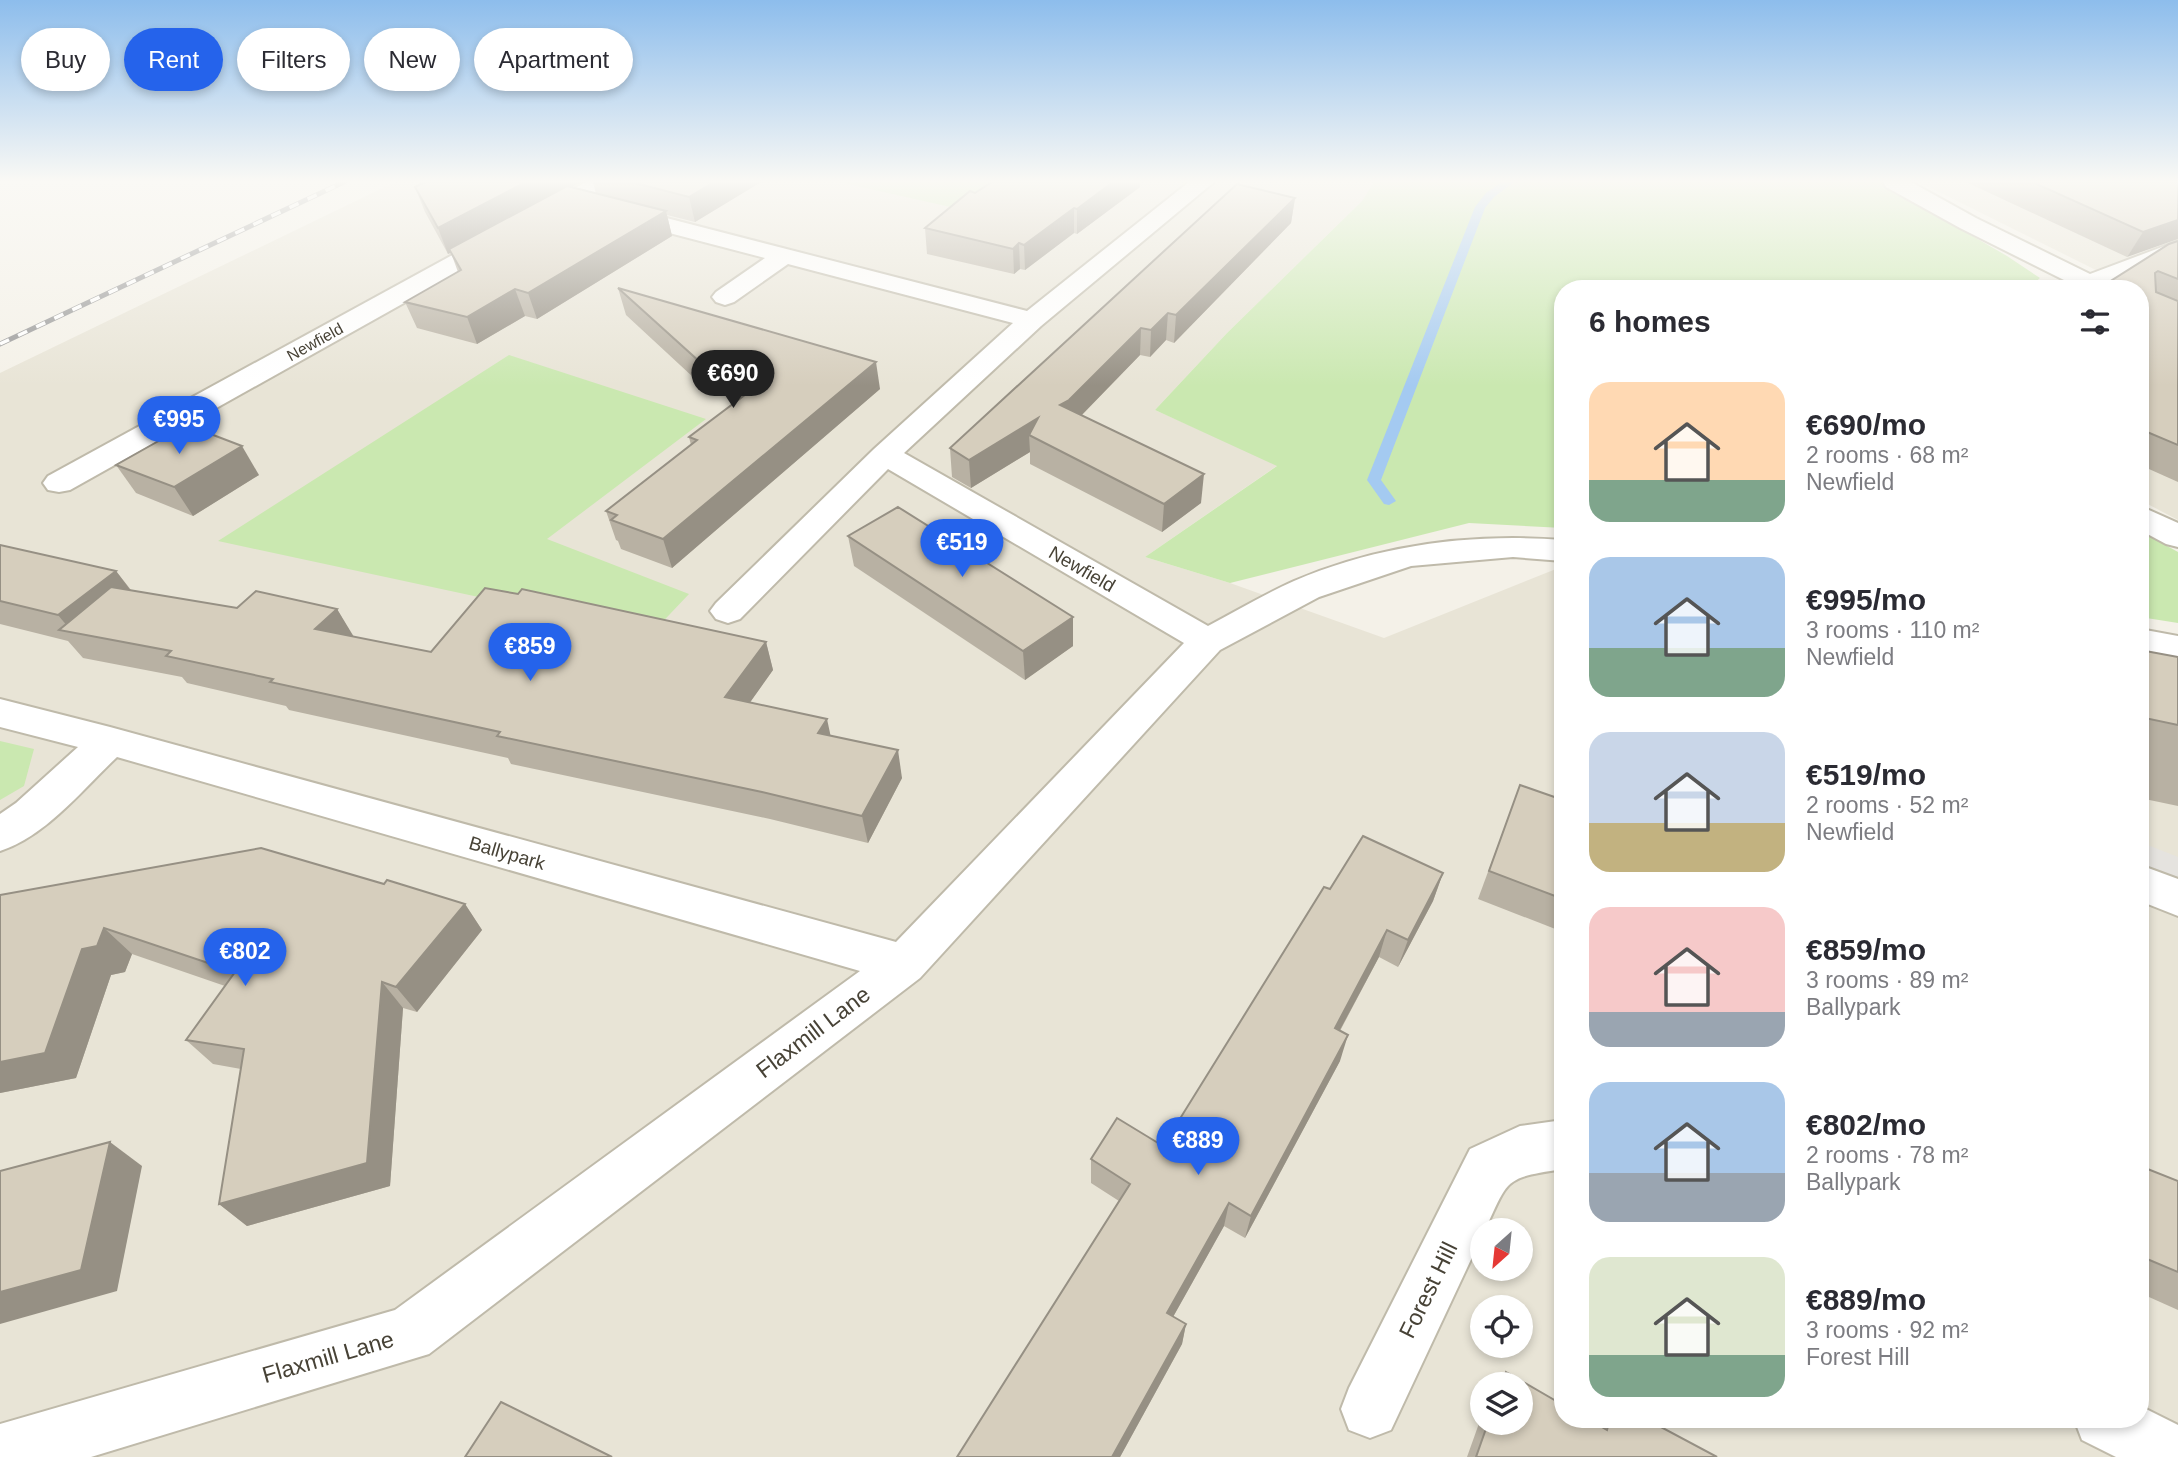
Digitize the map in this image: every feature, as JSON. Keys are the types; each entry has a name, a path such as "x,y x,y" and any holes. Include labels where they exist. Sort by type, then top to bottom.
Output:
{"street":[{"name":"Newfield","path":"58,484 481,250"},
{"path":"761,250 1032,320"},
{"path":"728,611 885,455 1032,320 1119,250"},
{"path":"2019,250 2075,280"},
{"path":"2104,280 2173,250"},
{"path":"725,297 784,256"},
{"name":"Newfield","path":"885,455 1207,641"},
{"path":"2149,521 2178,537"},
{"name":"Flaxmill Lane","path":"0,1454 409,1334 904,964 1207,641 1307,589 1408,556 1513,547 1554,550"},
{"path":"2149,643 2178,648"},
{"name":"Ballypark","path":"0,713 110,741 904,964"},
{"path":"0,835 32,814 110,741"},
{"path":"2149,886 2178,898"},
{"name":"Forest Hill","path":"1370,1409 1488,1167 1520,1151 1554,1145"},
{"path":"2121,1428 2178,1456"}],"shaded area":[{"path":"254,250 1312,250 1227,333 1155,410 1278,465 1145,557 1230,583 1384,638 1554,570 1554,1428 2149,1428 2149,663 2178,668 2178,1457 0,1457 0,373"},
{"path":"2056,250 2178,250 2178,520 2149,505 2149,280 2116,280"},
{"path":"2149,846 2178,857 2178,887 2149,876"}],"green space":[{"path":"1312,250 1997,250 2040,278 1554,280 1554,528 1469,523 1230,583 1145,557 1277,466 1155,410 1227,333"},
{"path":"509,355 706,419 547,539 689,594 651,634 218,541"},
{"path":"2149,536 2178,552 2178,623 2149,618"},
{"path":"0,741 34,749 24,786 0,800"}],"building":[{"path":"450,250 600,250 528,293 515,289 467,317 405,302 461,270"},
{"path":"1165,250 1242,250 1176,315 1168,313 1151,330 1141,328 1069,400 1060,405 1204,474 1164,504 1029,435 1038,418 969,460 950,448"},
{"path":"2160,250 2178,250 2178,279 2158,271 2155,273 2156,292 2178,301 2178,445 2149,433 2149,280 2112,280"},
{"path":"618,288 876,362 663,539 611,520 617,515 606,511 697,440 689,437 762,382 700,362"},
{"path":"187,425 242,446 174,487 116,465"},
{"path":"898,507 1073,617 1023,651 848,536"},
{"path":"0,545 116,571 58,615 0,601"},
{"path":"111,587 237,608 256,591 337,609 315,629 431,652 485,588 518,594 522,589 766,642 725,697 827,719 818,733 898,750 862,816 497,736 500,732 270,682 273,679 166,656 171,651 59,630"},
{"path":"2149,652 2178,657 2178,725 2149,719"},
{"path":"1520,785 1554,797 1554,896 1489,871"},
{"path":"1363,836 1443,873 1408,940 1387,930 1335,1028 1348,1035 1251,1216 1229,1203 1167,1313 1186,1324 1112,1457 957,1457 1130,1184 1091,1159 1117,1118 1163,1146 1324,887 1330,889"},
{"path":"261,848 384,884 387,880 465,904 396,987 382,982 367,1163 219,1204 244,1049 186,1040 235,972 104,928 97,946 82,949 45,1053 0,1062 0,895"},
{"path":"110,1142 81,1270 0,1292 0,1171"},
{"path":"2149,1170 2178,1181 2178,1272 2149,1260"},
{"path":"1533,1388 1554,1400 1554,1428 1663,1428 1717,1457 1476,1457 1484,1435 1533,1435"},
{"path":"501,1402 612,1457 465,1457"}],"waterway":[{"path":"1389,501 1374,480 1463,250"}],"railway":[{"path":"0,344 200,250"}]}
